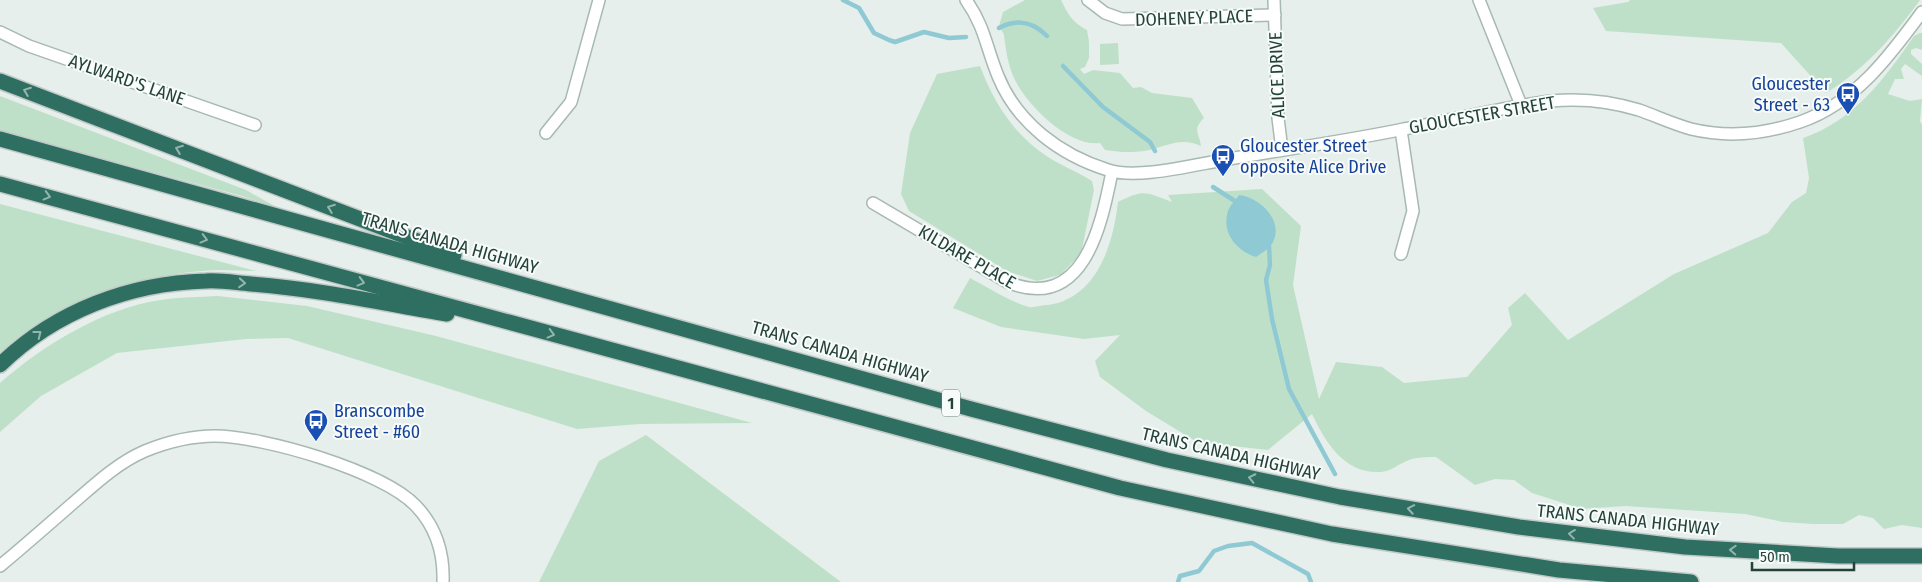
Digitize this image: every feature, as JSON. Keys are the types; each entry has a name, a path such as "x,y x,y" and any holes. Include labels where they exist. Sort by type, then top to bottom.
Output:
{"highway":[{"path":"0,80 540,288"},
{"name":"TRANS CANADA HIGHWAY","path":"0,139 962,406 1148,455 1340,497 1519,527 1685,547 1838,556 1922,556"},
{"name":"1","path":"0,184 1120,488 1342,535 1559,570 1691,582"},
{"path":"0,364 48,326 95,303 147,287 207,280 283,286 532,328"}],"street":[{"path":"546,133 572,102 599,0"},
{"name":"GLOUCESTER STREET","path":"966,0 977,15 986,34 998,76 1015,108 1040,135 1056,146 1093,165 1112,172 1150,172 1401,130 1521,105 1576,99 1598,100 1640,111 1692,129 1736,135 1758,132 1800,122 1837,105 1874,73 1922,12"},
{"name":"DOHENEY PLACE","path":"1088,0 1105,13 1122,19 1275,15"},
{"name":"ALICE DRIVE","path":"1274,0 1278,118 1282,150"},
{"path":"1479,0 1521,105"},
{"name":"AYLWARD'S LANE","path":"0,32 29,46 255,125"},
{"path":"1401,130 1413,211 1401,254"},
{"name":"KILDARE PLACE","path":"872,203 1007,282 1022,288 1038,288 1066,280 1085,260 1100,222 1112,172"},
{"path":"0,566 96,483 128,460 178,440 215,436 262,441 358,471 397,489 417,506 434,533 442,556 443,582"}],"green space":[{"path":"1025,0 1061,0 1071,17 1087,30 1089,58 1085,67 1080,69 1084,74 1093,70 1120,73 1133,88 1141,87 1152,93 1192,98 1204,118 1197,128 1201,146 1194,143 1180,142 1139,152 1105,150 1100,143 1088,143 1075,138 1051,123 1029,101 1015,80 1009,64 1004,35 999,26 1003,12"},
{"path":"1630,0 1920,0 1899,27 1866,63 1826,93 1781,43 1606,31 1593,8 1628,2"},
{"path":"1922,33 1922,50 1916,48 1911,50 1911,54 1922,64 1922,76 1905,64 1901,69 1904,79 1895,79 1888,94 1910,101 1922,99 1920,121 1922,125 1922,528 1902,525 1884,529 1873,518 1859,515 1843,524 1813,524 1783,522 1745,514 1625,506 1582,509 1532,493 1514,480 1495,479 1475,485 1436,457 1412,459 1384,472 1368,471 1357,468 1338,455 1323,436 1312,414 1268,450 1197,442 1146,411 1100,377 1095,361 1120,335 1084,339 1001,327 953,308 970,278 1007,298 1029,307 1048,305 1065,300 1079,292 1100,267 1107,252 1118,202 1134,195 1145,193 1172,202 1168,195 1262,189 1301,226 1293,285 1319,399 1336,362 1382,367 1404,383 1467,377 1512,325 1508,308 1525,293 1568,340 1674,274 1768,233 1792,202 1806,193 1809,178 1803,138 1838,121 1853,109 1880,82 1914,36"},
{"path":"1118,43 1119,64 1100,65 1100,44"},
{"path":"980,66 992,93 1006,117 1025,139 1048,157 1092,181 1094,190 1081,254 1060,275 1037,281 1007,271 909,211 901,194 910,133 937,74"},
{"path":"0,96 246,190 278,208 242,196 0,131"},
{"path":"0,204 256,271 202,271 175,274 120,286 68,307 44,320 21,335 0,353"},
{"path":"218,296 307,306 436,336 752,423 640,424 577,429 288,338 246,339 117,353 41,396 0,432 0,383 54,343 96,320 139,304 175,298"},
{"path":"646,435 841,582 539,582 599,461"}],"water":[{"path":"1239,195 1254,200 1268,211 1275,226 1276,234 1273,242 1256,257 1237,246 1232,240 1227,227 1228,211"}],"waterway":[{"path":"843,0 859,8 874,33 895,42 924,32 949,38 966,37"},
{"path":"999,28 1019,22 1036,27 1047,36"},
{"path":"1063,66 1103,107 1150,142 1155,151"},
{"path":"1213,187 1235,201"},
{"path":"1269,246 1270,265 1266,280 1272,319 1289,389 1335,474"},
{"path":"1178,582 1180,576 1199,571 1214,551 1228,546 1252,543 1308,574 1311,582"}],"place":[{"name":"Gloucester Street - 63","path":"1848,115"},
{"name":"Gloucester Street opposite Alice Drive","path":"1223,177"},
{"name":"Branscombe Street - #60","path":"316,442"}]}
